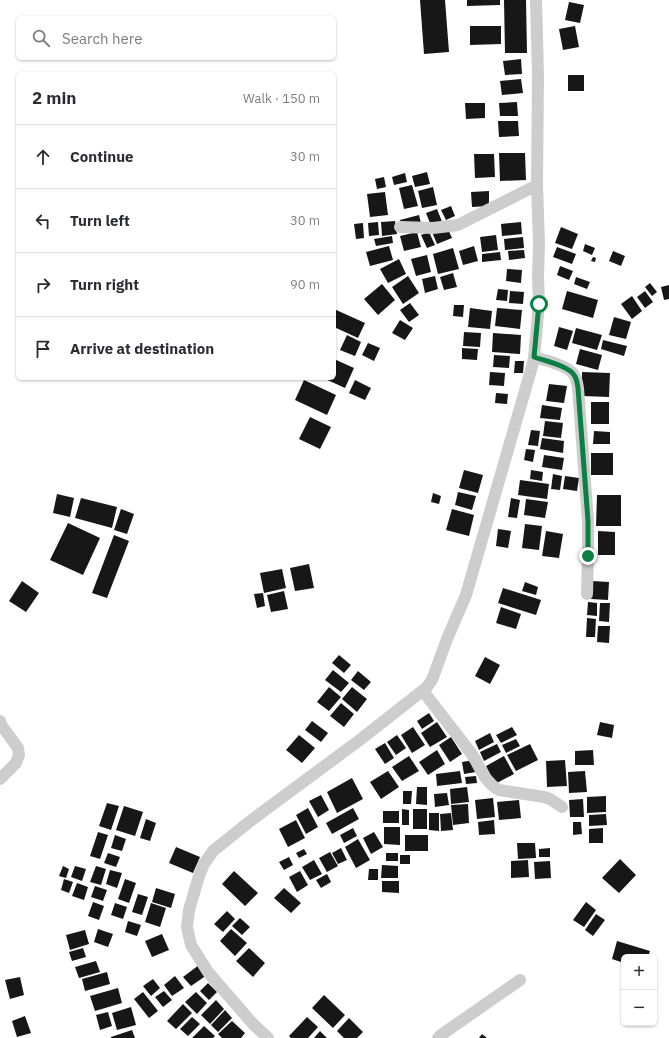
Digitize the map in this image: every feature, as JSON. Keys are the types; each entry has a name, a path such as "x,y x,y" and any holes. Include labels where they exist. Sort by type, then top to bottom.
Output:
{"street":[{"path":"268,1038 253,1024 208,972 192,945 187,927 189,910 204,864 214,851 423,691 432,680 447,639 466,595 534,357 539,304 537,185 538,76 536,0"},
{"path":"400,226 433,228 458,225 537,185"},
{"path":"534,357 569,369 577,380 588,521 587,594"},
{"path":"423,691 472,754 487,781 499,790 544,797 562,807"},
{"path":"0,721 18,748 19,755 16,763 0,780"},
{"path":"438,1038 520,980"}],"building":[{"path":"420,0 445,0 449,52 424,54"},
{"path":"467,0 500,0 500,5 467,6"},
{"path":"504,0 526,0 527,53 505,53"},
{"path":"569,2 584,5 580,23 565,20"},
{"path":"470,26 501,26 501,44 470,45"},
{"path":"575,26 579,47 563,50 559,29"},
{"path":"521,59 522,74 505,75 503,61"},
{"path":"568,75 584,75 584,91 568,91"},
{"path":"521,79 523,93 502,95 500,81"},
{"path":"517,102 518,116 500,116 499,103"},
{"path":"465,103 485,103 485,118 466,119"},
{"path":"498,121 518,121 519,136 499,137"},
{"path":"499,153 525,153 526,180 500,181"},
{"path":"474,154 494,154 495,177 475,178"},
{"path":"427,172 430,184 415,187 412,176"},
{"path":"405,173 407,182 394,185 392,177"},
{"path":"384,177 386,187 377,189 375,179"},
{"path":"412,185 418,206 404,209 399,188"},
{"path":"433,187 437,205 422,208 418,191"},
{"path":"489,191 489,206 472,207 471,192"},
{"path":"385,192 388,215 370,217 367,194"},
{"path":"451,206 455,216 446,220 441,210"},
{"path":"437,209 443,224 432,228 426,213"},
{"path":"419,215 422,227 402,232 400,220"},
{"path":"395,221 397,234 382,236 381,222"},
{"path":"378,222 379,235 369,236 368,223"},
{"path":"521,222 522,234 502,236 501,224"},
{"path":"363,223 364,238 356,239 354,224"},
{"path":"447,227 452,238 437,244 432,232"},
{"path":"561,227 578,234 572,249 555,243"},
{"path":"417,232 421,247 404,251 400,236"},
{"path":"429,232 435,245 427,248 421,235"},
{"path":"496,235 498,250 482,252 480,237"},
{"path":"392,236 393,243 376,246 374,239"},
{"path":"523,237 524,248 505,250 504,239"},
{"path":"585,244 595,248 592,255 583,251"},
{"path":"389,246 393,260 370,266 366,252"},
{"path":"474,246 478,261 463,265 459,251"},
{"path":"557,247 576,254 572,264 553,257"},
{"path":"453,248 459,269 438,274 433,254"},
{"path":"524,250 525,258 509,260 508,251"},
{"path":"613,251 625,256 621,266 609,261"},
{"path":"500,252 501,260 482,262 482,254"},
{"path":"427,255 431,272 416,276 411,259"},
{"path":"593,257 596,258 595,262 591,261"},
{"path":"399,259 406,274 388,283 380,269"},
{"path":"560,266 573,271 569,280 557,275"},
{"path":"507,269 522,270 521,283 506,281"},
{"path":"453,273 457,287 444,290 440,277"},
{"path":"408,276 419,293 403,304 392,287"},
{"path":"435,276 438,289 425,293 422,279"},
{"path":"576,277 590,282 587,289 574,284"},
{"path":"650,283 657,292 652,296 645,287"},
{"path":"382,284 395,300 378,315 364,299"},
{"path":"669,285 669,299 664,300 661,287"},
{"path":"498,289 508,290 507,301 496,300"},
{"path":"510,291 524,292 523,304 509,303"},
{"path":"567,291 598,300 593,318 562,309"},
{"path":"645,291 653,302 645,308 637,297"},
{"path":"632,296 642,311 632,319 621,304"},
{"path":"410,303 419,315 409,322 400,310"},
{"path":"454,305 464,305 463,317 453,316"},
{"path":"470,308 492,311 490,329 468,327"},
{"path":"497,308 522,310 520,329 495,326"},
{"path":"336,310 365,323 358,338 336,328"},
{"path":"614,317 631,322 626,339 609,335"},
{"path":"400,320 413,328 405,340 392,333"},
{"path":"559,327 573,331 567,350 554,346"},
{"path":"576,328 602,335 597,350 572,343"},
{"path":"464,332 481,333 480,347 463,346"},
{"path":"493,333 521,335 520,354 492,352"},
{"path":"347,335 361,342 355,356 340,350"},
{"path":"603,340 627,346 624,356 601,349"},
{"path":"368,343 380,348 374,361 362,355"},
{"path":"462,348 478,349 477,360 462,359"},
{"path":"580,349 602,355 598,370 576,364"},
{"path":"494,355 510,356 509,368 493,367"},
{"path":"336,360 354,368 345,388 327,380 336,380"},
{"path":"515,361 524,361 523,373 514,373"},
{"path":"490,372 505,373 504,386 489,385"},
{"path":"582,372 610,373 609,397 582,396"},
{"path":"304,380 336,395 327,415 295,400"},
{"path":"355,380 371,388 365,400 349,393"},
{"path":"549,384 567,386 564,403 546,401"},
{"path":"496,393 508,394 507,404 495,403"},
{"path":"591,402 609,402 609,424 591,424"},
{"path":"542,405 562,408 560,420 540,418"},
{"path":"310,417 331,427 320,449 299,439"},
{"path":"545,421 563,423 561,438 543,436"},
{"path":"531,430 540,431 538,446 528,445"},
{"path":"594,431 610,432 610,444 593,444"},
{"path":"542,438 564,441 563,453 540,449"},
{"path":"526,449 535,450 533,462 524,460"},
{"path":"591,453 613,453 613,475 591,475"},
{"path":"544,455 564,458 562,470 542,467"},
{"path":"464,470 483,475 478,493 459,488"},
{"path":"531,470 543,472 542,481 530,479"},
{"path":"553,474 562,476 560,490 551,489"},
{"path":"565,476 579,478 577,491 563,489"},
{"path":"520,480 549,484 547,499 518,495"},
{"path":"458,492 476,496 472,510 455,505"},
{"path":"433,493 441,496 439,504 431,502"},
{"path":"57,494 74,498 70,517 53,513"},
{"path":"597,495 621,495 621,526 596,526"},
{"path":"81,498 117,507 112,528 75,518"},
{"path":"511,498 520,500 517,518 508,517"},
{"path":"526,499 548,502 545,518 524,515"},
{"path":"121,509 134,514 127,534 114,530"},
{"path":"452,509 474,515 469,536 446,530"},
{"path":"68,523 100,538 83,575 50,560"},
{"path":"525,524 542,526 539,550 522,548"},
{"path":"498,529 511,531 508,548 496,546"},
{"path":"546,531 563,534 559,558 542,556"},
{"path":"598,531 615,532 615,555 598,555"},
{"path":"114,535 129,541 107,598 92,593"},
{"path":"309,564 314,588 295,591 290,568"},
{"path":"282,569 286,588 264,593 260,573"},
{"path":"22,581 39,593 26,612 9,601"},
{"path":"592,581 609,582 608,600 591,599"},
{"path":"525,582 538,587 536,595 522,591"},
{"path":"503,588 541,600 536,615 498,603"},
{"path":"284,591 288,609 271,612 267,595"},
{"path":"263,593 265,606 257,608 254,594"},
{"path":"588,602 597,603 597,616 587,615"},
{"path":"600,603 610,603 609,622 599,621"},
{"path":"501,607 521,614 516,629 496,623"},
{"path":"587,618 596,619 595,637 586,637"},
{"path":"598,626 610,626 609,643 597,642"},
{"path":"339,655 351,665 344,673 332,663"},
{"path":"485,657 500,665 490,684 475,676"},
{"path":"333,670 349,683 341,692 325,680"},
{"path":"358,671 371,682 364,690 351,680"},
{"path":"329,687 341,697 329,711 317,702"},
{"path":"352,687 367,699 357,712 342,699"},
{"path":"341,703 354,714 344,727 330,716"},
{"path":"429,713 434,721 422,729 417,721"},
{"path":"312,721 328,733 321,742 305,730"},
{"path":"437,722 447,737 430,747 421,733"},
{"path":"600,722 614,725 612,738 597,735"},
{"path":"413,727 425,745 412,753 401,735"},
{"path":"512,727 517,735 501,743 496,735"},
{"path":"490,733 494,742 479,750 475,741"},
{"path":"299,735 315,748 302,763 286,750"},
{"path":"397,735 406,748 396,755 387,742"},
{"path":"451,737 462,754 450,762 439,745"},
{"path":"516,739 520,746 506,753 502,745"},
{"path":"385,743 394,758 385,764 375,749"},
{"path":"497,744 501,752 484,761 480,752"},
{"path":"530,744 538,760 516,771 507,755"},
{"path":"437,750 445,764 428,775 419,762"},
{"path":"593,750 594,765 575,765 575,751"},
{"path":"409,756 419,771 402,781 392,767"},
{"path":"504,756 514,774 495,784 486,766"},
{"path":"474,760 476,772 464,774 462,762"},
{"path":"565,760 567,786 547,787 546,761"},
{"path":"388,771 399,787 381,799 370,782"},
{"path":"460,771 462,783 437,786 436,774"},
{"path":"585,771 587,792 569,793 568,772"},
{"path":"476,776 477,783 466,784 465,777"},
{"path":"352,778 363,799 337,813 327,792"},
{"path":"417,787 427,787 427,805 416,804"},
{"path":"467,787 469,802 451,804 450,789"},
{"path":"403,791 412,791 411,804 403,804"},
{"path":"447,793 449,805 435,807 434,794"},
{"path":"321,795 329,810 318,817 309,801"},
{"path":"606,796 606,812 587,813 587,797"},
{"path":"493,798 495,817 477,819 475,800"},
{"path":"583,799 584,817 570,817 569,800"},
{"path":"519,800 521,818 499,820 497,802"},
{"path":"107,803 119,806 111,830 99,826"},
{"path":"468,804 469,823 453,825 451,805"},
{"path":"124,806 143,812 135,836 116,830"},
{"path":"308,808 318,827 306,834 296,815"},
{"path":"353,808 359,819 332,834 326,823"},
{"path":"402,809 409,810 409,825 402,825"},
{"path":"413,809 427,809 427,829 413,829"},
{"path":"383,811 399,811 399,823 383,823"},
{"path":"429,813 439,813 439,831 429,830"},
{"path":"451,813 453,830 441,831 440,814"},
{"path":"606,814 607,825 589,826 589,815"},
{"path":"146,819 156,823 150,841 140,838"},
{"path":"296,820 305,838 288,847 279,829"},
{"path":"494,820 495,834 479,835 478,822"},
{"path":"573,822 581,822 582,834 573,835"},
{"path":"384,827 400,827 400,845 384,844"},
{"path":"353,828 357,836 344,843 340,835"},
{"path":"603,828 603,843 589,843 589,829"},
{"path":"98,832 108,835 100,859 90,856"},
{"path":"374,832 383,847 371,854 363,838"},
{"path":"115,835 126,839 122,851 111,848"},
{"path":"405,835 428,835 428,851 405,851"},
{"path":"358,839 370,860 356,868 345,847"},
{"path":"517,843 535,843 536,858 518,859"},
{"path":"176,847 200,857 193,873 169,863"},
{"path":"341,848 347,860 338,864 332,853"},
{"path":"550,848 550,857 539,857 539,849"},
{"path":"304,849 307,854 299,858 296,853"},
{"path":"330,852 338,866 327,872 319,858"},
{"path":"108,853 120,857 116,867 104,863"},
{"path":"386,853 398,853 398,861 386,861"},
{"path":"400,855 410,855 410,864 400,864"},
{"path":"289,857 293,865 284,870 279,862"},
{"path":"620,859 636,875 619,893 602,878"},
{"path":"314,860 322,874 310,880 302,867"},
{"path":"528,860 529,877 511,878 511,861"},
{"path":"550,861 551,878 535,879 534,862"},
{"path":"382,865 398,866 398,878 381,878"},
{"path":"63,866 69,869 66,878 59,876"},
{"path":"75,866 86,869 82,881 71,877"},
{"path":"96,866 106,869 101,885 90,882"},
{"path":"369,869 378,869 378,880 368,880"},
{"path":"110,870 122,873 117,888 106,884"},
{"path":"234,871 258,893 245,906 222,884"},
{"path":"300,871 308,885 297,892 289,877"},
{"path":"327,874 331,882 321,888 316,880"},
{"path":"64,879 73,882 69,893 61,890"},
{"path":"125,879 136,883 129,903 118,899"},
{"path":"382,881 399,881 399,893 382,892"},
{"path":"77,883 88,887 84,900 72,896"},
{"path":"95,886 107,890 103,901 91,897"},
{"path":"156,888 175,894 171,908 152,902"},
{"path":"284,888 301,903 291,913 274,898"},
{"path":"138,894 148,897 142,915 132,912"},
{"path":"93,902 104,906 99,920 88,916"},
{"path":"586,902 596,910 584,927 573,920"},
{"path":"115,903 127,907 123,919 111,915"},
{"path":"151,903 166,908 160,927 145,922"},
{"path":"227,911 235,919 223,932 214,924"},
{"path":"596,914 605,920 593,936 585,930"},
{"path":"240,918 250,927 242,935 232,926"},
{"path":"128,921 141,925 137,936 125,932"},
{"path":"98,929 113,934 108,947 94,942"},
{"path":"231,929 247,943 235,956 220,941"},
{"path":"85,930 89,944 70,950 66,935"},
{"path":"162,934 169,950 152,957 145,941"},
{"path":"617,941 650,951 649,954 621,954 621,962 612,959"},
{"path":"83,948 86,957 72,961 69,952"},
{"path":"249,948 265,963 253,977 236,961"},
{"path":"96,961 100,972 79,978 75,967"},
{"path":"199,965 207,975 191,986 183,977"},
{"path":"107,972 110,984 85,991 82,979"},
{"path":"175,976 184,988 172,996 164,985"},
{"path":"20,977 24,995 10,999 5,980"},
{"path":"153,979 160,988 151,996 143,986"},
{"path":"208,983 217,992 209,1000 200,991"},
{"path":"118,988 122,1003 95,1011 90,996"},
{"path":"164,991 172,1000 163,1007 155,997"},
{"path":"143,992 158,1011 149,1018 134,999"},
{"path":"196,992 207,1003 197,1014 185,1002"},
{"path":"324,995 345,1015 333,1028 312,1008"},
{"path":"216,1000 224,1009 210,1024 201,1015"},
{"path":"183,1004 192,1013 176,1029 167,1021"},
{"path":"131,1007 136,1025 117,1030 112,1013"},
{"path":"225,1010 232,1018 218,1032 211,1025"},
{"path":"108,1012 112,1026 100,1030 96,1015"},
{"path":"25,1016 31,1033 17,1037 12,1021"},
{"path":"192,1017 200,1024 188,1036 180,1029"},
{"path":"307,1017 318,1027 308,1038 291,1038 289,1036"},
{"path":"349,1018 363,1032 357,1038 344,1038 337,1031"},
{"path":"232,1021 245,1033 241,1038 222,1038 218,1034"},
{"path":"204,1026 215,1036 213,1038 192,1038"},
{"path":"132,1030 135,1038 111,1038 111,1037"},
{"path":"320,1031 327,1038 314,1038"},
{"path":"482,1034 487,1038 479,1038"}],"route":[{"path":"539,304 534,357 569,369 577,380 588,521 588,556"}]}
